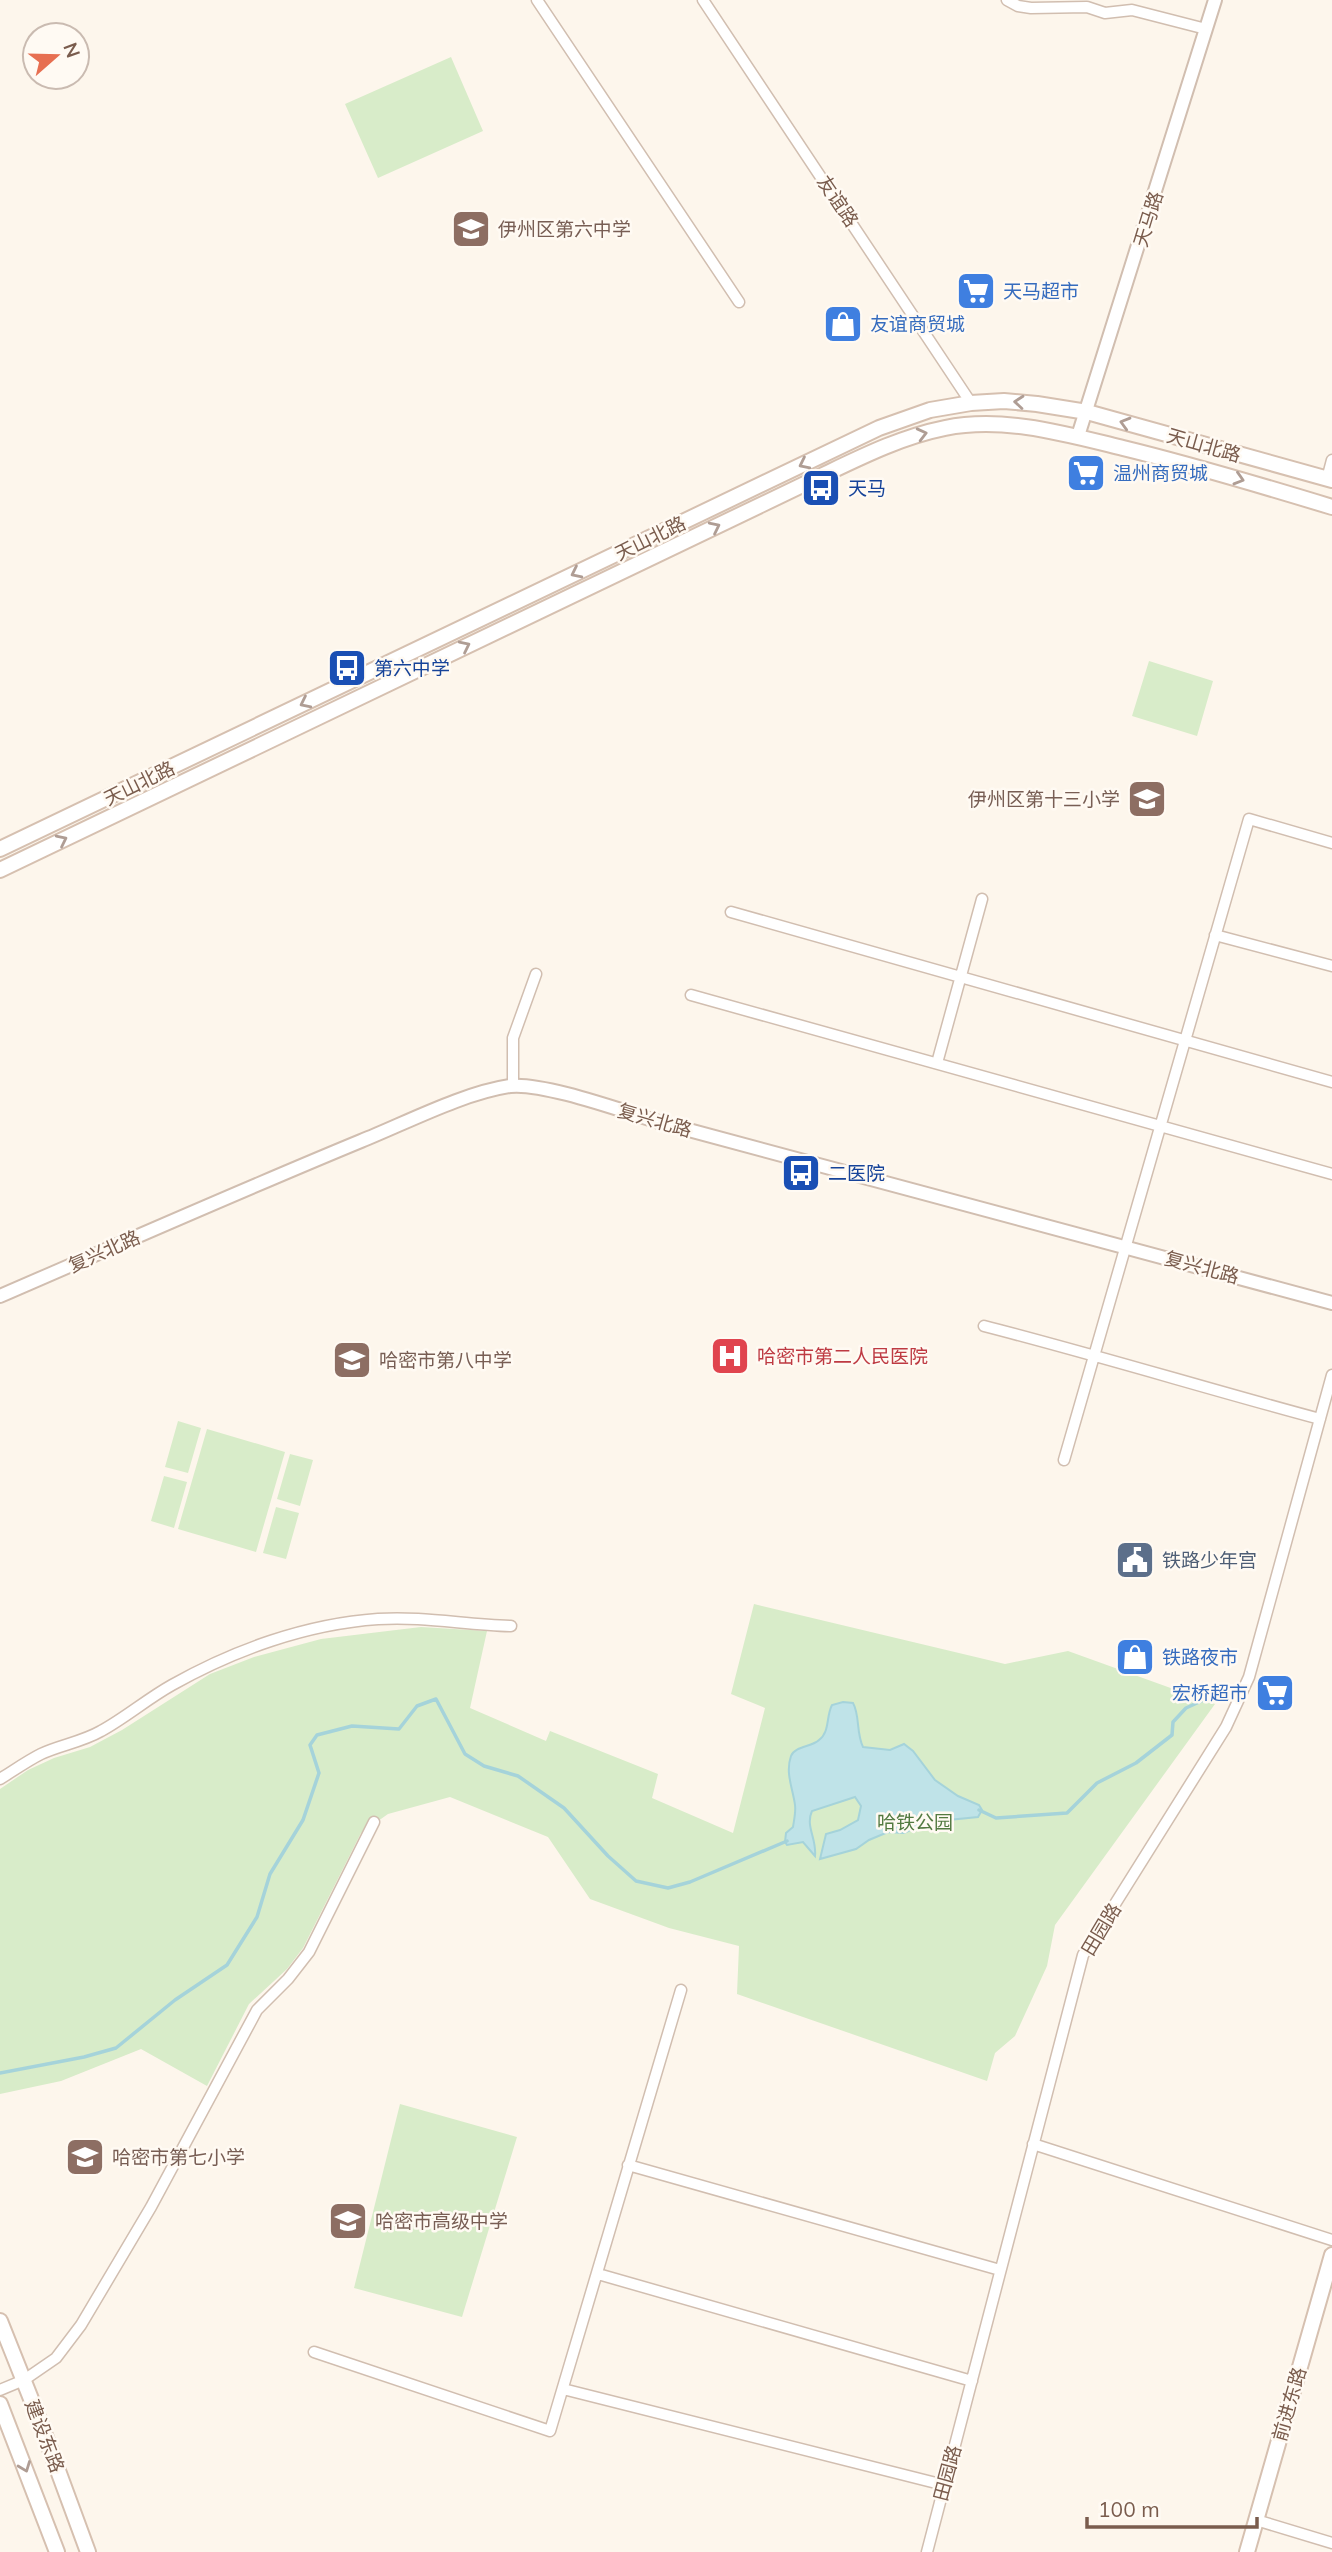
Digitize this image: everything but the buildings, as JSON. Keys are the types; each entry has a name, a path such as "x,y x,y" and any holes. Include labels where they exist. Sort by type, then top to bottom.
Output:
{"main road":[{"name":"天山北路","path":"1,846 879,428 930,410 971,403 1015,402 1087,412 1330,480"},
{"path":"6,867 817,478 906,438 948,427 995,425 1055,431 1192,465 1332,507"},
{"name":"前进东路","path":"1247,2552 1332,2255"},
{"name":"建设东路","path":"0,2321 88,2552"},
{"name":"建设东路","path":"0,2404 57,2552"}],"street":[{"path":"537,0 739,302"},
{"name":"友谊路","path":"703,0 971,403"},
{"path":"1007,0 1018,6 1031,8 1087,7 1105,13 1132,10 1206,29"},
{"path":"1123,0 1132,10"},
{"name":"天马路","path":"1078,436 1215,0"},
{"path":"1330,480 1332,460"},
{"path":"1064,1460 1249,819 1332,843"},
{"path":"1,846 6,867"},
{"path":"937,1063 982,899"},
{"path":"731,912 1332,1082"},
{"path":"1215,935 1332,966"},
{"path":"513,1086 513,1038 536,974"},
{"path":"691,995 1332,1174"},
{"name":"复兴北路","path":"0,1296 274,1177 476,1095 513,1086 545,1090 599,1104 1332,1303"},
{"path":"984,1325 1320,1419"},
{"name":"田园路","path":"927,2552 1083,1955 1226,1727 1249,1677 1332,1375"},
{"path":"0,1779 41,1754 100,1732 170,1685 213,1664 277,1639 330,1625 378,1619 424,1618 481,1626 511,1626"},
{"path":"0,2390 24,2380 56,2358 81,2325 151,2207 257,2010 288,1979 309,1952 374,1822"},
{"path":"314,2353 550,2431 681,1990"},
{"path":"1033,2144 1332,2240"},
{"path":"628,2165 1000,2270"},
{"path":"598,2274 972,2381"},
{"path":"563,2389 944,2485"},
{"path":"1256,2520 1332,2543"}],"green space":[{"path":"451,57 483,131 378,178 345,104"},
{"path":"1149,661 1213,681 1197,736 1132,716"},
{"path":"178,1421 201,1428 188,1473 165,1467"},
{"path":"207,1429 285,1452 256,1552 178,1529"},
{"path":"290,1454 313,1460 300,1506 277,1499"},
{"path":"164,1476 187,1482 174,1528 151,1521"},
{"path":"276,1507 299,1513 286,1559 263,1553"},
{"name":"哈铁公园","path":"754,1604 1005,1664 1068,1651 1215,1704 1055,1925 1047,1966 1015,2036 995,2053 987,2081 737,1994 739,1946 669,1928 590,1899 548,1837 450,1797 388,1814 361,1833 303,1948 287,1969 249,2004 207,2086 141,2049 61,2081 0,2094 0,1789 28,1770 54,1758 90,1747 122,1730 210,1674 254,1657 321,1639 421,1627 487,1631 470,1708 546,1741 550,1731 658,1774 652,1798 733,1833 765,1708 731,1694"},
{"path":"400,2104 517,2137 462,2317 354,2288"}],"water":[{"path":"853,1703 863,1747 890,1750 904,1744 913,1751 935,1780 958,1796 979,1805 982,1810 978,1817 928,1822 904,1833 888,1832 856,1849 820,1859 826,1834 858,1820 861,1806 855,1797 812,1811 810,1822 815,1856 803,1842 787,1845 786,1833 793,1827 795,1810 789,1775 791,1756 796,1750 822,1737 832,1705"}],"waterway":[{"path":"979,1810 996,1818 1067,1813 1097,1783 1136,1763 1172,1735 1173,1722 1186,1708 1208,1698"},
{"path":"0,2073 116,2048 175,2000 227,1965 257,1917 270,1874 303,1820 319,1773 310,1745 317,1735 352,1726 399,1729 417,1706 436,1699 465,1754 484,1766 518,1776 564,1808 608,1856 636,1881 668,1888 690,1882 787,1841"}],"place":[{"name":"伊州区第六中学","path":"471,229"},
{"name":"天马超市","path":"976,291"},
{"name":"友谊商贸城","path":"843,324"},
{"name":"温州商贸城","path":"1086,473"},
{"name":"天马","path":"821,488"},
{"name":"第六中学","path":"347,668"},
{"name":"伊州区第十三小学","path":"1147,799"},
{"name":"二医院","path":"801,1173"},
{"name":"哈密市第二人民医院","path":"730,1356"},
{"name":"哈密市第八中学","path":"352,1360"},
{"name":"铁路少年宫","path":"1135,1560"},
{"name":"铁路夜市","path":"1135,1657"},
{"name":"宏桥超市","path":"1275,1693"},
{"name":"哈密市第七小学","path":"85,2157"},
{"name":"哈密市高级中学","path":"348,2221"}]}
